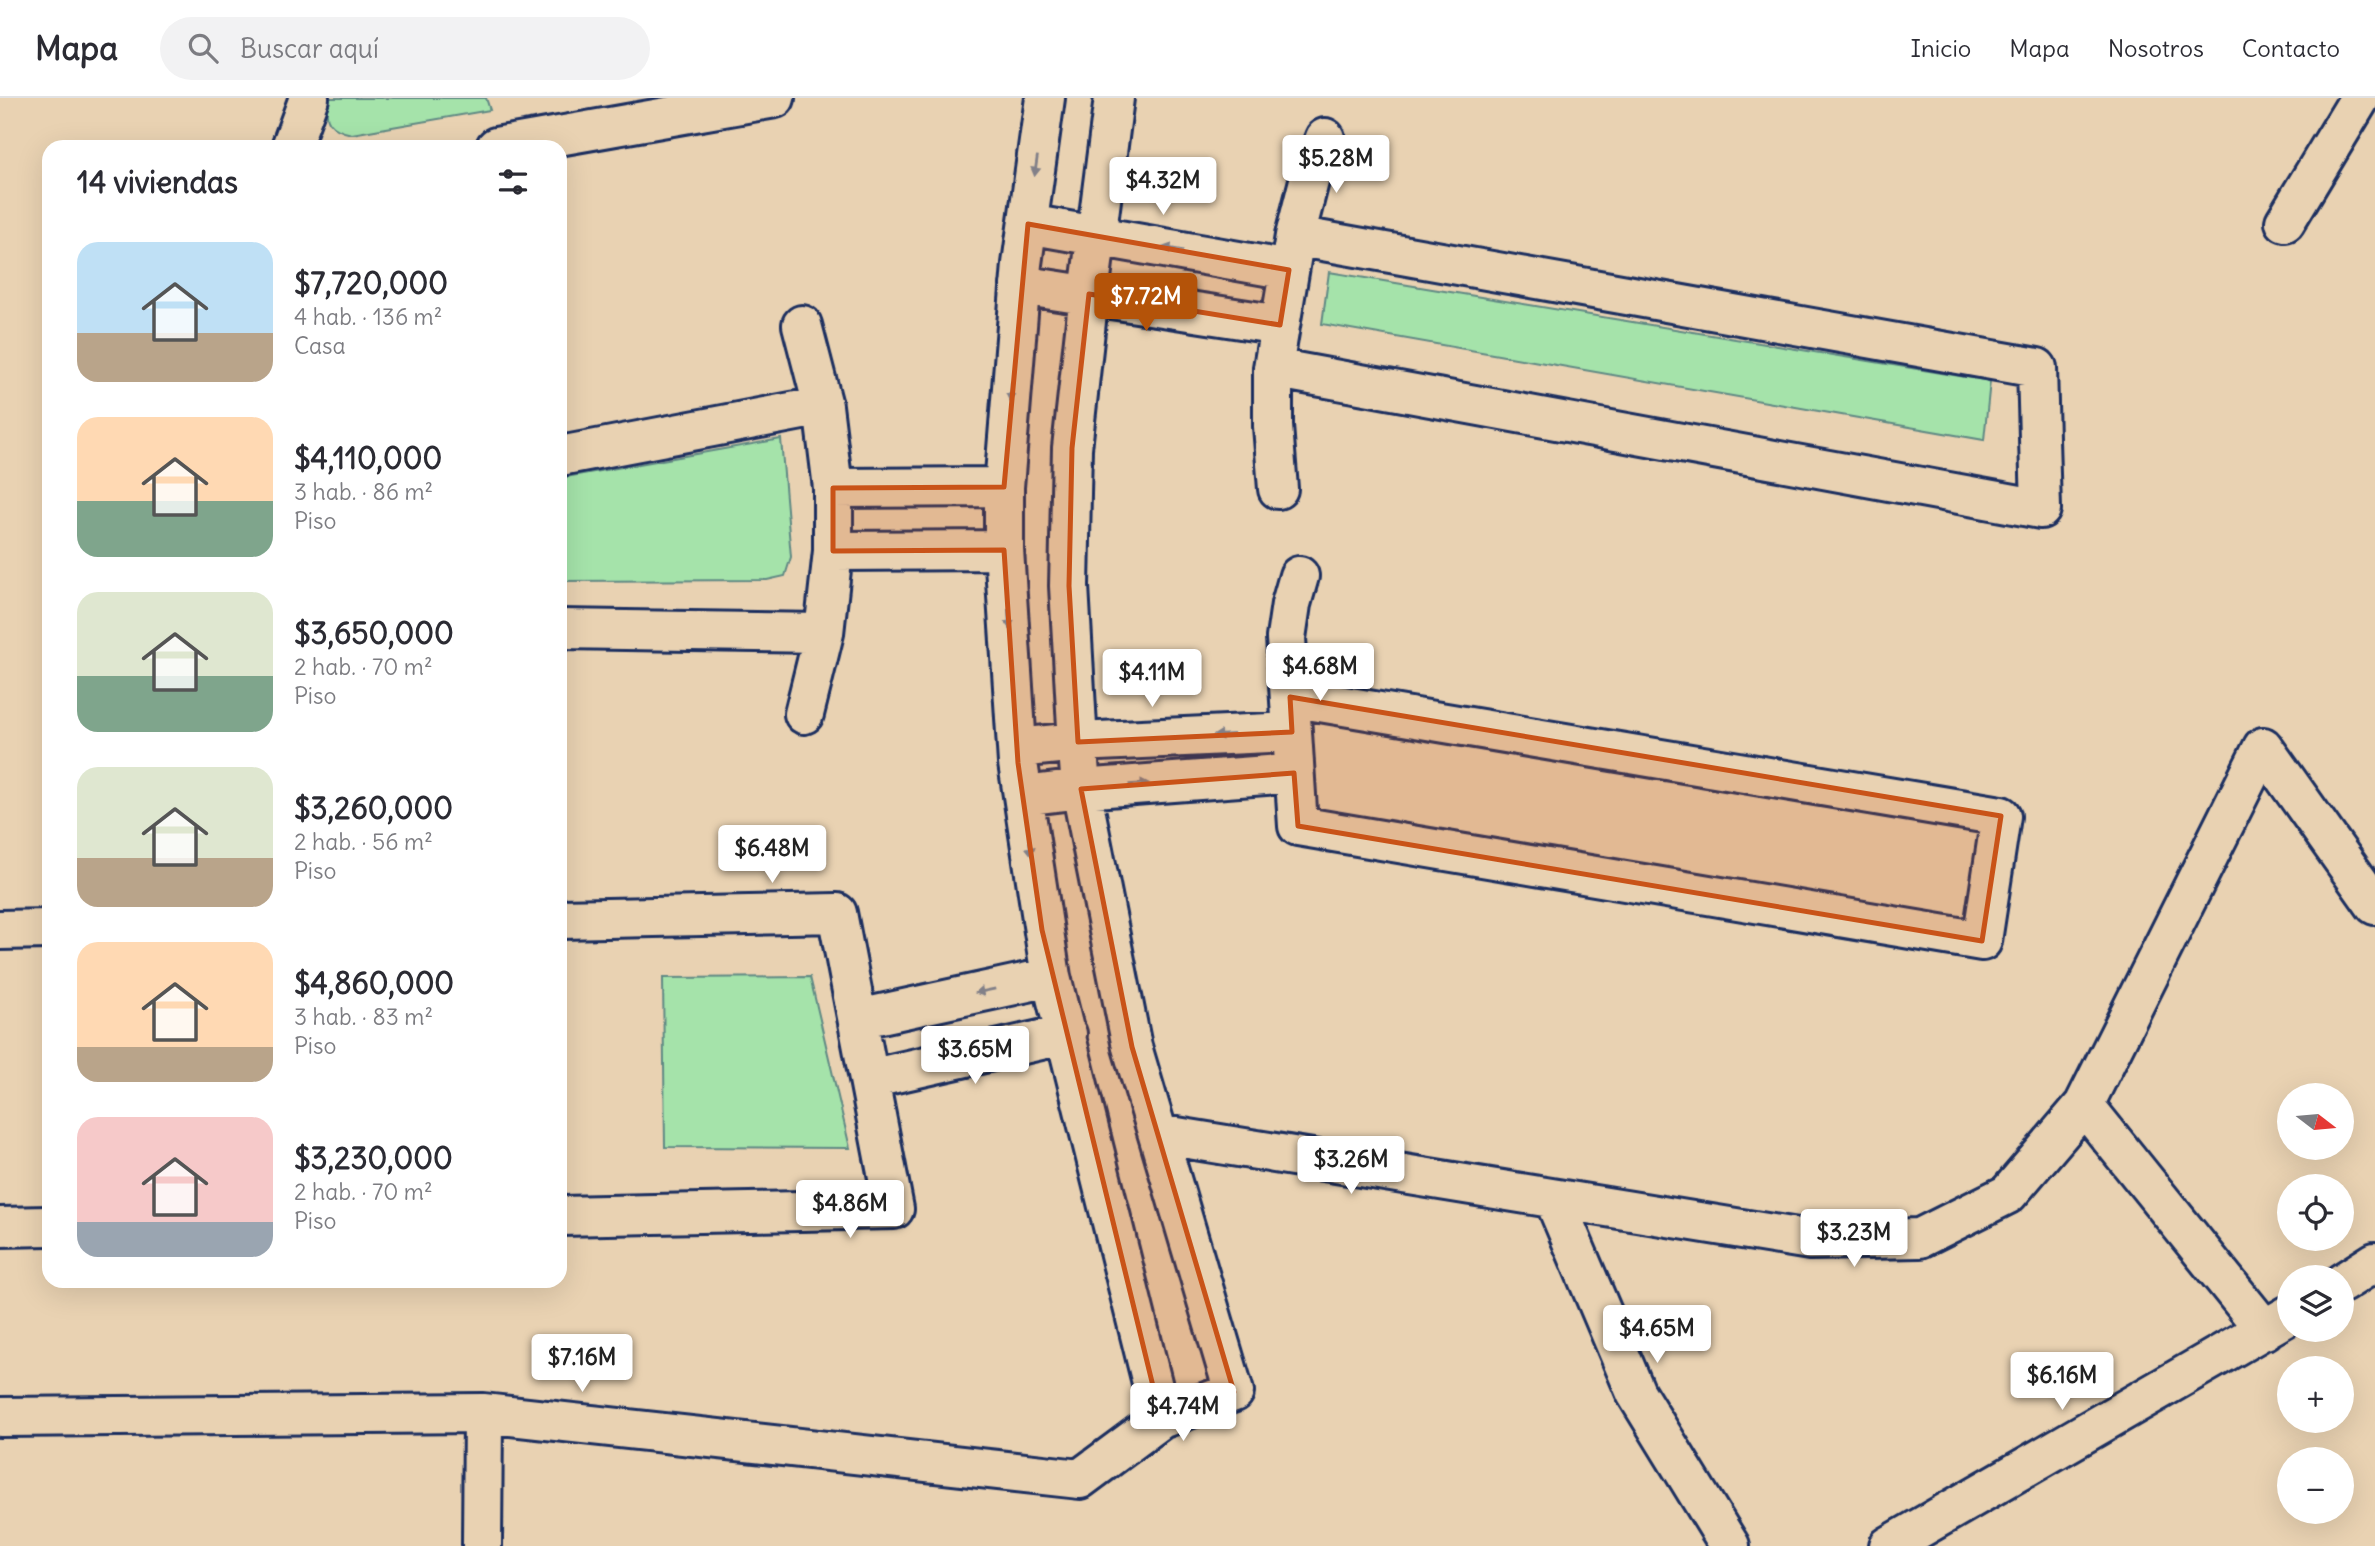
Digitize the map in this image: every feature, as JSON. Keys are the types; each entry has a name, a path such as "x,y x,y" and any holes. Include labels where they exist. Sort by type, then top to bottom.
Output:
{"street":[{"path":"294,140 309,98"},
{"path":"536,140 775,98"},
{"path":"1045,98 1020,285 1004,487 1004,550 1017,748 1051,976 1161,1419"},
{"path":"0,1417 483,1413 1080,1479 1161,1419 1234,1392 1132,1047 1082,789 1069,586 1072,447 1114,98"},
{"path":"2285,222 2360,98"},
{"path":"1279,489 1273,426 1273,368 1292,253 1310,177 1325,138"},
{"path":"1028,224 1096,236 1292,253 2037,368 2041,509 1273,368"},
{"path":"1020,285 1280,324"},
{"path":"802,325 823,406 833,488 833,551 824,634 804,714"},
{"path":"567,455 823,406"},
{"path":"833,488 1004,487"},
{"path":"833,551 1004,550"},
{"path":"1017,748 1291,714 2001,816 1982,941 1298,826 1294,773 1291,714 1286,638 1299,576"},
{"path":"567,629 824,634"},
{"path":"1158,1134 1810,1240 1920,1238 2008,1194 2084,1105 2263,747 2375,905"},
{"path":"1023,796 1294,773"},
{"path":"567,919 837,913 894,1209 567,1216"},
{"path":"0,930 42,929"},
{"path":"858,1019 1051,976"},
{"path":"869,1079 1067,1034"},
{"path":"1889,1546 2277,1323 2084,1105"},
{"path":"1554,1199 1636,1393 1730,1546"},
{"path":"0,1227 42,1226"},
{"path":"2354,1275 2375,1262"},
{"path":"482,1546 483,1413"}],"highlighted area":[{"path":"1028,224 1289,270 1280,325 1089,294 1072,448 1069,586 1078,742 1292,732 1290,697 2001,816 1982,941 1298,826 1294,773 1081,789 1132,1047 1234,1392 1161,1419 1042,930 1018,763 1004,550 833,551 833,488 1004,487"}],"green space":[{"path":"330,98 486,98 490,110 352,134 338,130 330,123 327,112"},
{"path":"1329,272 1990,381 1984,440 1322,324"},
{"path":"781,439 791,557 785,576 767,580 567,581 567,477"},
{"path":"810,977 850,1148 665,1147 663,978"}]}
